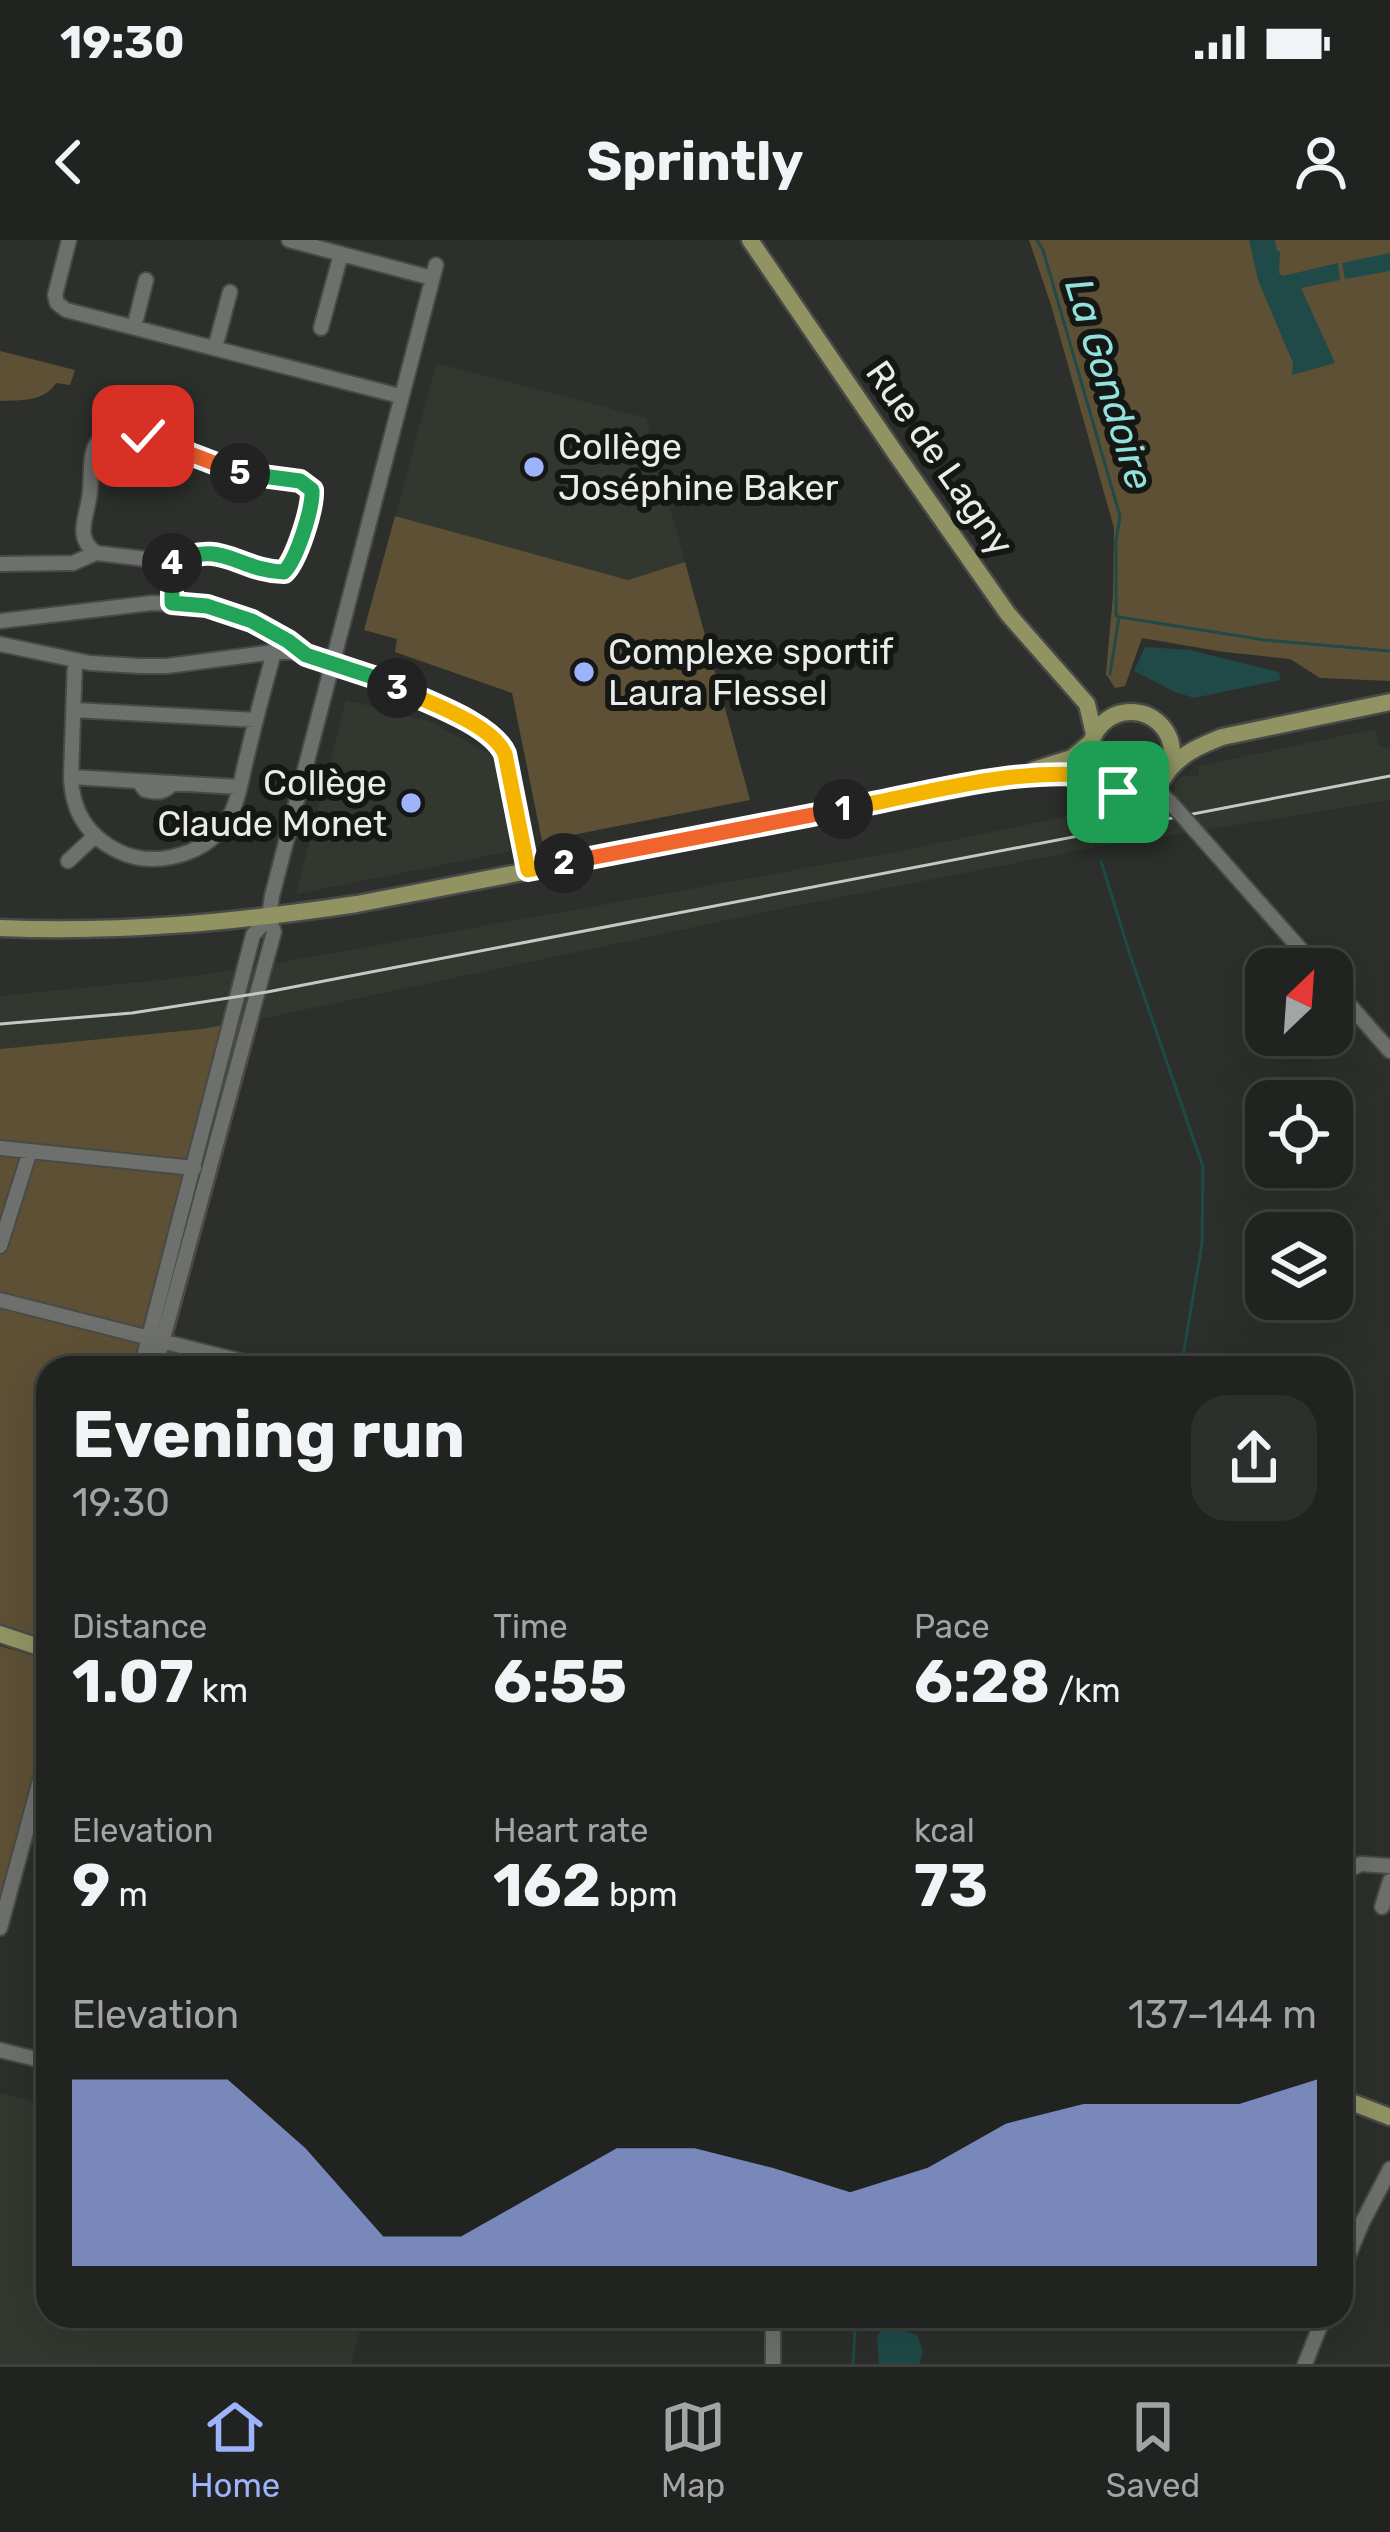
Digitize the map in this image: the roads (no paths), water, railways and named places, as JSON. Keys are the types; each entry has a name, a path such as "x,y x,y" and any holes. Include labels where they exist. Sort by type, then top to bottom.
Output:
{"main road":[{"name":"Rue de Lagny","path":"750,240 1008,614 1087,704 1116,715"},
{"path":"1093,737 1090,759 1096,776 1118,792 1132,794 1157,785 1179,758 1222,737 1390,702"},
{"name":"Rue de Lagny","path":"1087,704 1093,737"},
{"path":"1004,779 1072,758 1116,715 1141,713 1172,733 1222,737"},
{"path":"1162,726 1172,747 1167,772"},
{"path":"0,928 159,928 268,917 357,904 1004,779 1074,773 1096,776"},
{"path":"0,1634 36,1646"},
{"path":"1353,2103 1390,2117"}],"street":[{"path":"69,240 56,287 57,302 66,310 400,396"},
{"path":"155,1356 194,1168 253,935 268,917 434,272 289,240"},
{"path":"321,328 346,255 356,240"},
{"path":"134,327 146,280"},
{"path":"215,348 230,292"},
{"path":"0,564 73,563 96,553 172,562 195,554 223,554 268,572 284,572 294,562 313,506 312,490 300,481 233,471 129,431 112,432 97,442 89,458 91,489 82,531 85,543 96,553"},
{"path":"172,562 172,603"},
{"path":"0,621 152,603 223,610 268,629 306,655 379,679 496,740 505,754 528,870"},
{"path":"26,650 28,618"},
{"path":"75,660 71,777 79,815 94,836 134,858 158,860 188,854 209,842 228,820 256,720 268,629"},
{"path":"0,644 115,665 166,666 268,653 306,655"},
{"path":"74,710 256,720"},
{"path":"1167,772 1171,802"},
{"path":"71,777 239,787"},
{"path":"1145,792 1171,802 1299,948"},
{"path":"68,861 94,836"},
{"path":"147,1356 274,932 268,917"},
{"path":"1353,1009 1390,1052"},
{"path":"0,1148 194,1168"},
{"path":"0,1246 30,1151"},
{"path":"0,1300 222,1356"},
{"path":"0,1928 36,1795"},
{"path":"1353,1868 1390,1866"},
{"path":"1382,1906 1390,1881"},
{"path":"0,2050 36,2059"},
{"path":"1353,2244 1390,2169"},
{"path":"773,2328 773,2364"},
{"path":"1305,2364 1319,2328"}],"water":[{"path":"1249,240 1275,240 1283,276 1338,263 1340,280 1301,288 1335,363 1292,375 1293,363 1258,280"},
{"path":"1390,253 1390,271 1345,279 1342,263"},
{"path":"1145,647 1190,650 1279,672 1281,680 1194,698 1134,671"},
{"path":"882,2329 917,2335 923,2351 919,2364 879,2364 877,2336"}],"waterway":[{"name":"La Gondoire","path":"1037,240 1120,516 1116,541 1119,617 1110,674"},
{"path":"1119,617 1265,640 1390,651"},
{"path":"1101,861 1203,1167 1202,1244 1183,1356"},
{"path":"853,2364 855,2328"}],"railway":[{"path":"0,1024 132,1013 267,992 1390,776"}],"place":[{"name":"Collège Joséphine Baker","path":"534,467"},
{"name":"Complexe sportif Laura Flessel","path":"584,672"},
{"name":"Collège Claude Monet","path":"411,803"}]}
